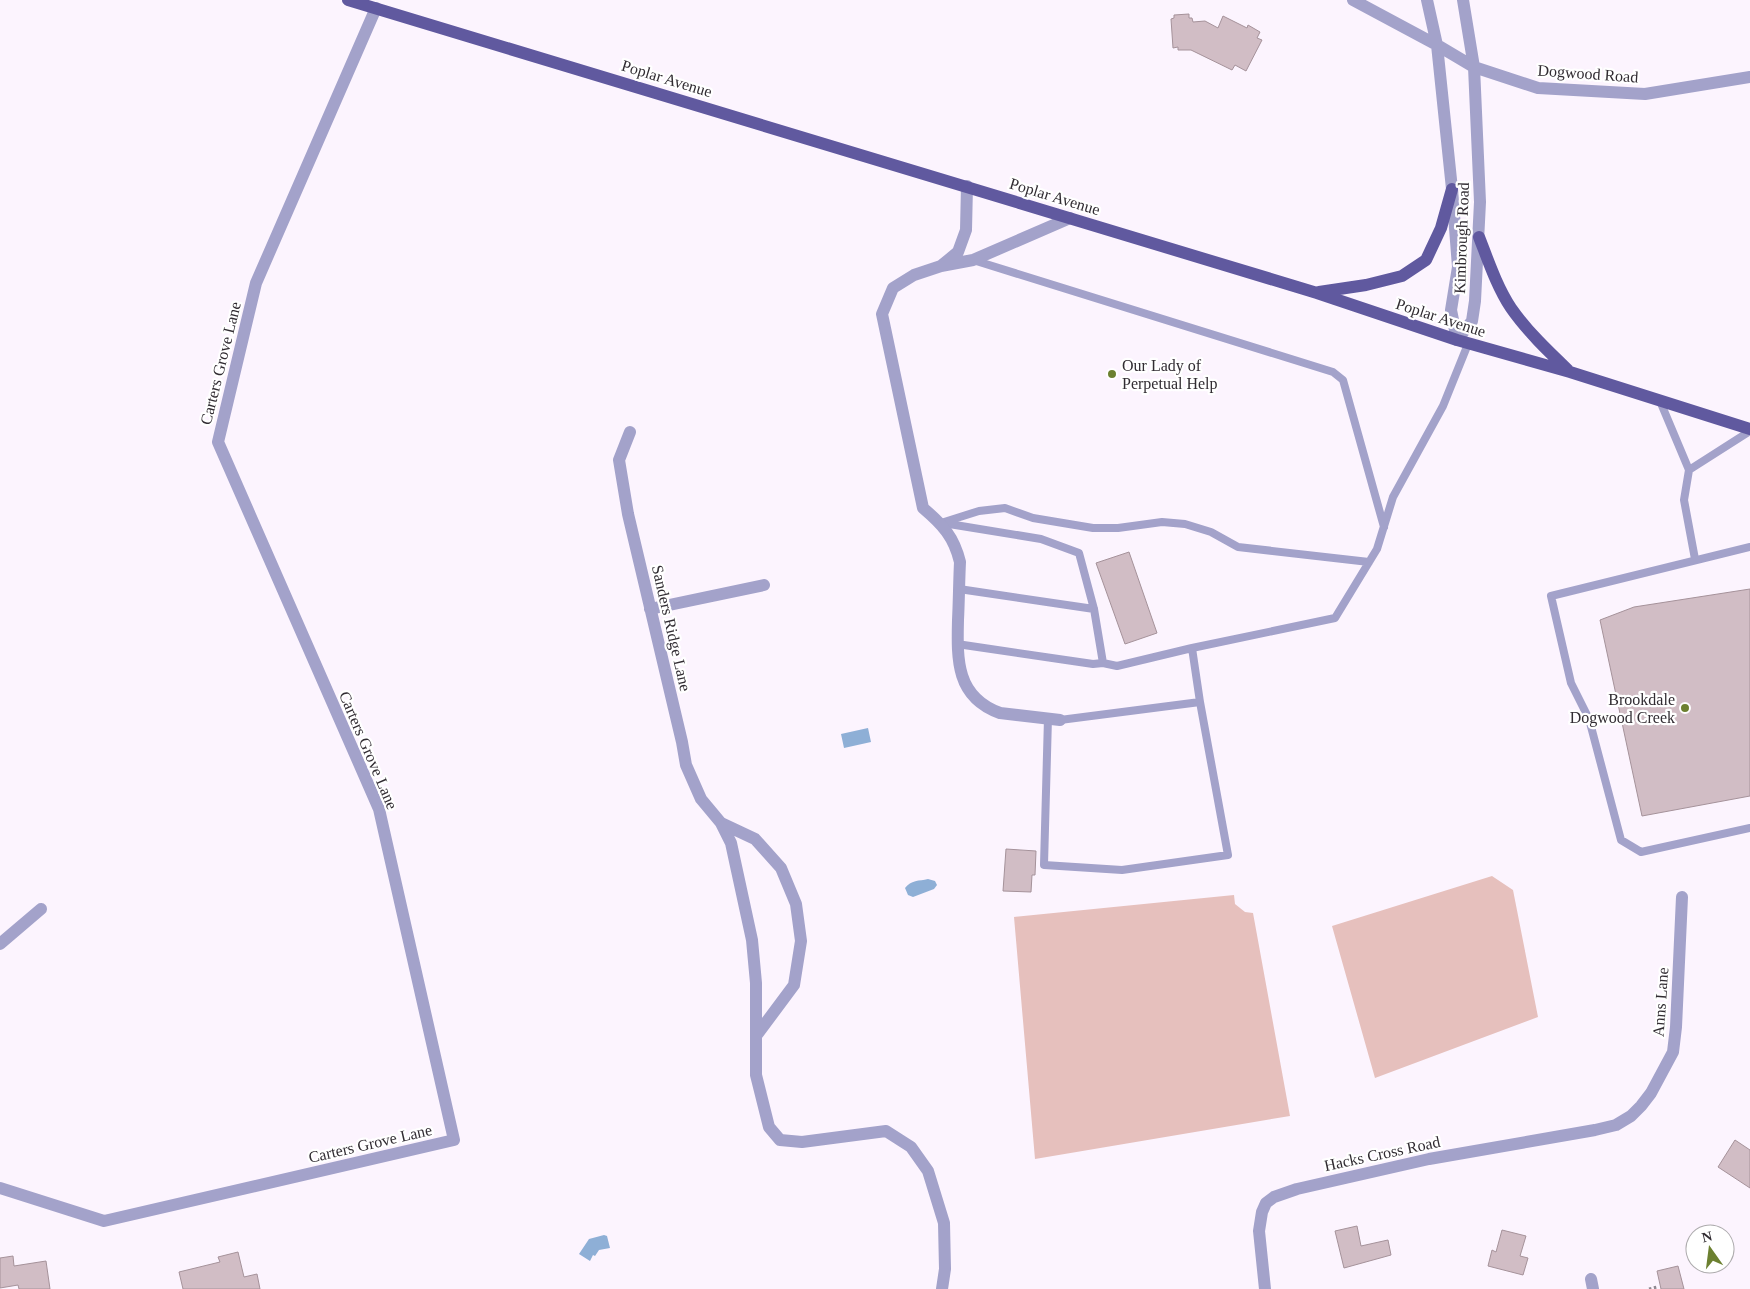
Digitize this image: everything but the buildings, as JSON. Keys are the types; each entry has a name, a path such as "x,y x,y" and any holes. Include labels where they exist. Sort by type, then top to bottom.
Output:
{"main road":[{"name":"Poplar Avenue","path":"348,0 1317,293 1463,342 1570,372 1750,430"},
{"path":"1317,293 1366,285 1402,276 1426,260 1441,228 1452,189"},
{"path":"1479,237 1492,271 1510,307 1538,342 1570,372"}],"street":[{"name":"Dogwood Road","path":"1353,0 1474,67 1538,88 1646,94 1750,77"},
{"name":"Kimbrough Road","path":"1427,0 1437,45 1452,189 1458,267 1451,310 1463,342"},
{"name":"Kimbrough Road","path":"1463,0 1474,67 1480,202 1475,301 1472,321 1463,342"},
{"name":"Carters Grove Lane","path":"0,1188 104,1221 454,1140 379,809 218,442 256,283 376,8"},
{"path":"941,266 958,252 966,230 967,186"},
{"path":"1054,719 1000,712 979,702 969,690 960,673 957,644 960,562 957,550 941,523 923,508 882,314 893,288 914,275 941,266 973,260 1070,218"},
{"name":"Sanders Ridge Lane","path":"630,432 619,460 628,514 686,765 701,799 721,823 730,843 752,940 756,983 756,1075 769,1128 780,1140 802,1142 886,1131 911,1147 928,1171 944,1222 945,1269 942,1289"},
{"path":"650,609 764,585"},
{"name":"Sanders Ridge Lane","path":"721,823 755,839 781,868 796,904 801,941 794,985 756,1036"},
{"name":"Anns Lane","path":"1595,1130 1616,1125 1631,1116 1641,1106 1651,1093 1673,1052 1676,1028 1682,897"},
{"path":"0,944 41,909"},
{"name":"Hacks Cross Road","path":"1265,1289 1259,1231 1262,1212 1266,1203 1274,1197 1297,1189 1429,1159 1595,1130"}],"lane":[{"path":"973,260 1333,372 1343,380 1384,527"},
{"path":"957,644 1117,666 1192,648 1336,618 1377,549 1393,497 1443,406 1463,342"},
{"path":"1660,401 1688,470 1684,500 1695,559"},
{"path":"1688,470 1750,430"},
{"path":"941,523 979,511 1005,508 1033,518 1093,528 1118,528 1162,522 1185,524 1212,532 1238,547 1369,562"},
{"path":"941,523 1041,538 1080,553 1094,609 1103,663"},
{"path":"1750,547 1551,596 1571,682 1589,719 1620,840 1642,852 1750,828"},
{"path":"959,589 1094,609"},
{"path":"1192,648 1228,855 1122,870 1044,865 1054,719 1200,702"}],"path":[{"path":"1649,1289 1658,1287"}],"shaded area":[{"path":"1492,876 1513,890 1538,1017 1375,1078 1332,926"},
{"path":"1234,895 1235,904 1245,912 1253,913 1290,1116 1035,1159 1014,917"}],"water":[{"path":"868,728 871,742 844,748 841,734"},
{"path":"928,879 935,881 937,885 934,889 913,897 908,895 905,888 907,885 915,881"},
{"path":"607,1236 610,1248 599,1250 590,1261 579,1254 589,1239"}],"place":[{"name":"Our Lady of Perpetual Help","path":"1112,374"},
{"name":"Brookdale Dogwood Creek","path":"1685,708"}]}
